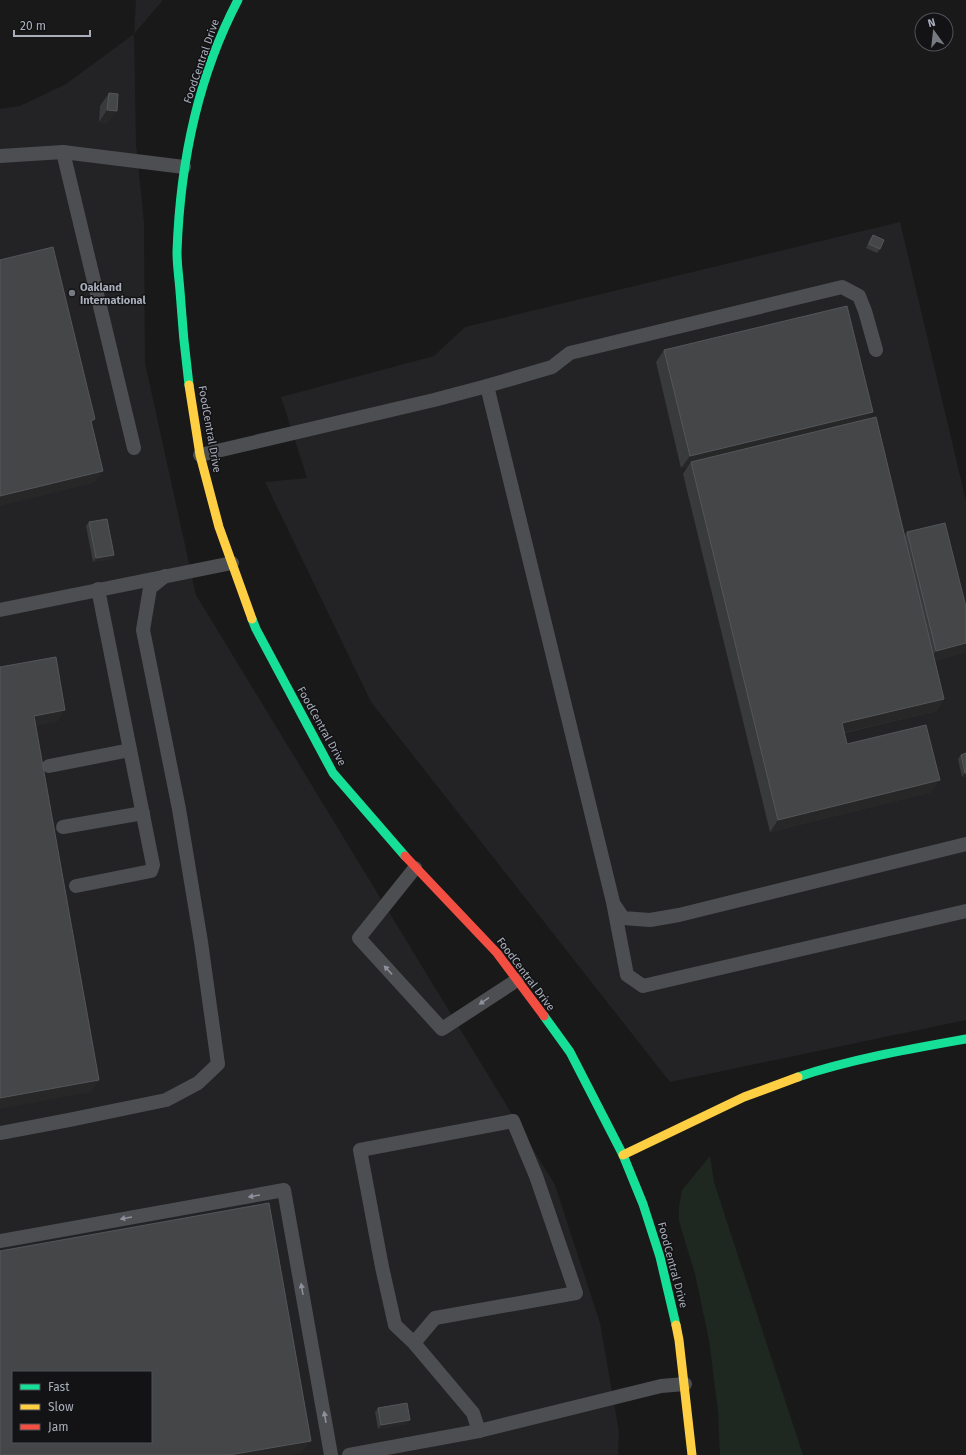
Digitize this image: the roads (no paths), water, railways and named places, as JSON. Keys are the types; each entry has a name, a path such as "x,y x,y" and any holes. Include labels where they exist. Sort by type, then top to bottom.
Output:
{"street":[{"name":"FoodCentral Drive","path":"238,0 227,21 200,93 184,166 177,253 183,343 200,455 219,527 256,628 334,773 415,868 497,953 570,1052 623,1155 643,1204 660,1257 679,1340 692,1455"},
{"path":"623,1155 643,1147 747,1095 773,1085 830,1067 897,1051 966,1039"}],"lane":[{"path":"63,152 134,448"},
{"path":"0,156 63,152 184,166"},
{"path":"200,455 434,400 552,368 570,353 842,288 859,296 865,311 876,350"},
{"path":"487,386 613,902 628,975 643,986 966,911"},
{"path":"0,610 232,563"},
{"path":"0,1133 166,1100 198,1084 218,1064 201,942 179,810 143,630 150,588 165,576"},
{"path":"76,886 151,871 153,865 98,589"},
{"path":"49,766 130,750"},
{"path":"63,827 142,813"},
{"path":"613,902 623,918 650,920 672,916 966,844"},
{"path":"415,868 359,938 442,1029 517,980"},
{"path":"414,1343 435,1318 576,1293 536,1176 513,1121 360,1150 382,1267 395,1325 414,1343 473,1413 480,1431"},
{"path":"0,1241 284,1190 331,1455"},
{"path":"349,1455 480,1431 661,1386 685,1384"}],"place":[{"name":"Oakland International","path":"72,293"}]}
